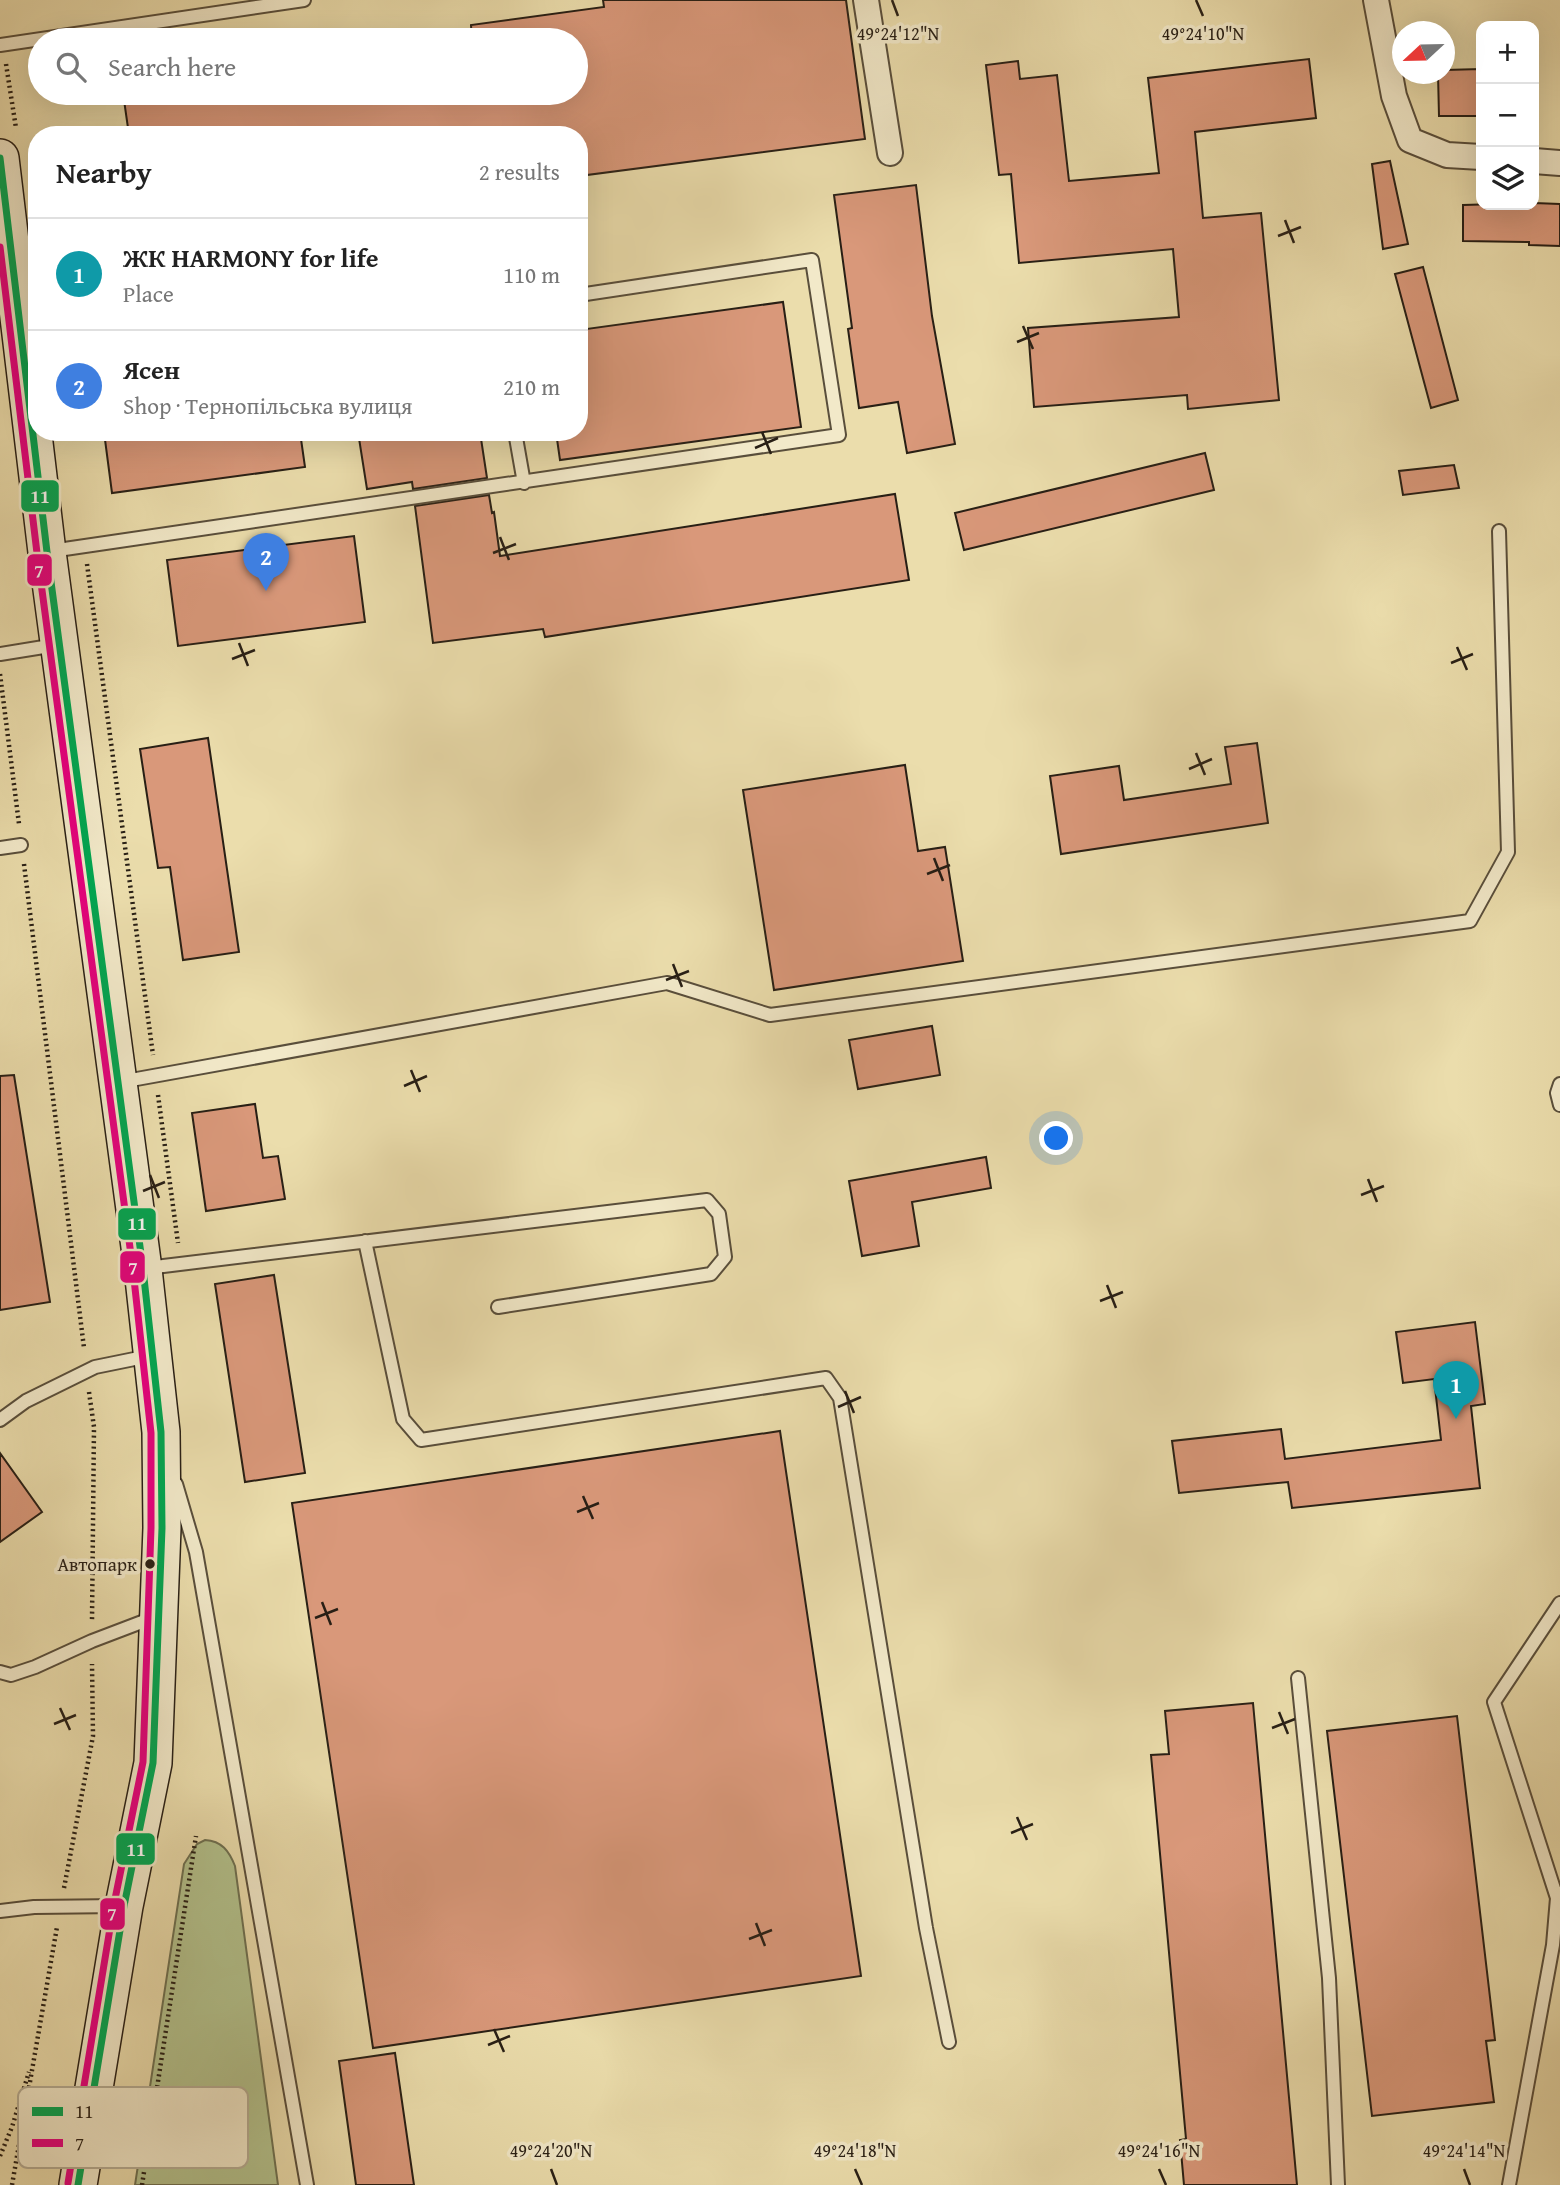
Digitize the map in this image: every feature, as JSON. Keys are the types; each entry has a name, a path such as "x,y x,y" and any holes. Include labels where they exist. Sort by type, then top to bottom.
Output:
{"main road":[{"path":"0,162 28,394"},
{"path":"34,441 119,1082 161,1432 162,1528 153,1763 90,2087"}],"street":[{"path":"866,0 890,153"},
{"path":"1376,0 1394,96 1410,140 1447,155 1476,157"},
{"path":"1539,161 1560,163"}],"lane":[{"path":"115,28 304,0"},
{"path":"0,45 28,41"},
{"path":"47,552 839,435 812,260 588,294"},
{"path":"517,441 524,483"},
{"path":"119,1082 667,984 770,1015 1470,921 1508,852 1499,531"},
{"path":"0,654 60,645"},
{"path":"0,848 21,845"},
{"path":"1560,1084 1557,1093 1560,1105"},
{"path":"143,1269 707,1200 719,1213 725,1257 711,1274 498,1307"},
{"path":"365,1241 402,1419 421,1440 825,1378 841,1398 926,1928 949,2042"},
{"path":"0,1420 26,1401 95,1367 153,1355"},
{"path":"161,1432 196,1552 307,2185"},
{"path":"1509,2185 1553,1945 1558,1895 1494,1702 1560,1603"},
{"path":"0,1672 11,1675 35,1667 158,1615"},
{"path":"1298,1678 1329,1978 1338,2185"},
{"path":"0,1911 34,1907 124,1906"}],"path":[{"path":"85,547 181,1264"},
{"path":"0,674 94,1427 93,1736 29,2087"},
{"path":"157,2087 196,1836"},
{"path":"24,2087 35,2051"},
{"path":"0,2156 18,2107"},
{"path":"12,2185 18,2150"}],"green space":[{"path":"205,1840 216,1842 224,1848 235,1866 278,2185 135,2185 138,2168 248,2168 248,2087 150,2087 184,1864 197,1844"}],"building":[{"path":"603,0 846,0 865,139 588,175 588,126 128,126 125,105 588,105 588,28 471,28 471,25 604,7"},
{"path":"1309,59 1316,118 1195,132 1203,218 1261,213 1279,400 1188,409 1187,395 1034,407 1028,328 1179,317 1173,249 1019,263 1011,174 999,175 986,65 1018,61 1020,79 1057,75 1069,181 1159,173 1148,78"},
{"path":"1476,69 1476,116 1439,116 1438,84 1455,84 1455,70"},
{"path":"1390,161 1408,244 1383,249 1372,164"},
{"path":"916,185 932,316 955,444 907,453 898,402 859,408 848,329 852,328 834,195"},
{"path":"1539,203 1560,204 1560,246 1529,245 1529,242 1463,241 1463,205 1476,205 1476,210 1539,210"},
{"path":"1423,267 1458,400 1431,408 1395,274"},
{"path":"783,302 801,427 560,460 557,441 588,441 588,329"},
{"path":"105,441 301,441 305,467 112,493"},
{"path":"359,441 481,441 487,478 413,489 412,482 367,489"},
{"path":"1205,453 1214,490 964,550 955,513"},
{"path":"1454,465 1459,488 1403,495 1399,471"},
{"path":"895,494 909,580 545,637 543,629 433,643 415,506 489,495 500,556"},
{"path":"354,536 365,622 178,646 167,560"},
{"path":"208,738 239,952 183,960 170,867 158,868 140,749"},
{"path":"1257,743 1268,823 1061,854 1050,776 1119,766 1124,800 1231,784 1225,747"},
{"path":"905,765 918,851 945,847 963,961 774,990 743,790"},
{"path":"932,1026 940,1075 858,1089 849,1040"},
{"path":"14,1075 50,1302 0,1310 0,1076"},
{"path":"255,1104 263,1158 278,1156 285,1199 206,1211 192,1113"},
{"path":"986,1157 991,1188 912,1202 919,1246 862,1256 849,1181"},
{"path":"274,1275 305,1473 245,1482 215,1284"},
{"path":"1475,1322 1485,1404 1471,1406 1480,1488 1292,1508 1288,1482 1179,1493 1172,1441 1281,1429 1285,1459 1441,1440 1434,1379 1403,1383 1396,1332"},
{"path":"780,1431 861,1976 373,2048 292,1503"},
{"path":"0,1453 42,1512 0,1542"},
{"path":"1253,1703 1297,2185 1184,2185 1180,2140 1186,2139 1151,1755 1169,1754 1165,1711"},
{"path":"1457,1716 1495,2040 1486,2041 1494,2102 1372,2116 1327,1731"},
{"path":"395,2053 414,2185 356,2185 339,2061"}],"transit line":[{"name":"11","path":"0,158 28,393"},
{"name":"7","path":"0,247 37,553 133,1270 151,1433 151,1528 143,1762 114,1904 84,2087"},
{"name":"11","path":"34,441 143,1269 161,1432 162,1528 153,1763 124,1906 94,2087"},
{"name":"7","path":"68,2183 70,2168"},
{"name":"11","path":"78,2185 81,2168"}],"place":[{"name":"Ясен","path":"266,591"},
{"name":"ЖК HARMONY for life","path":"1456,1419"},
{"name":"Автопарк","path":"150,1564"}]}
